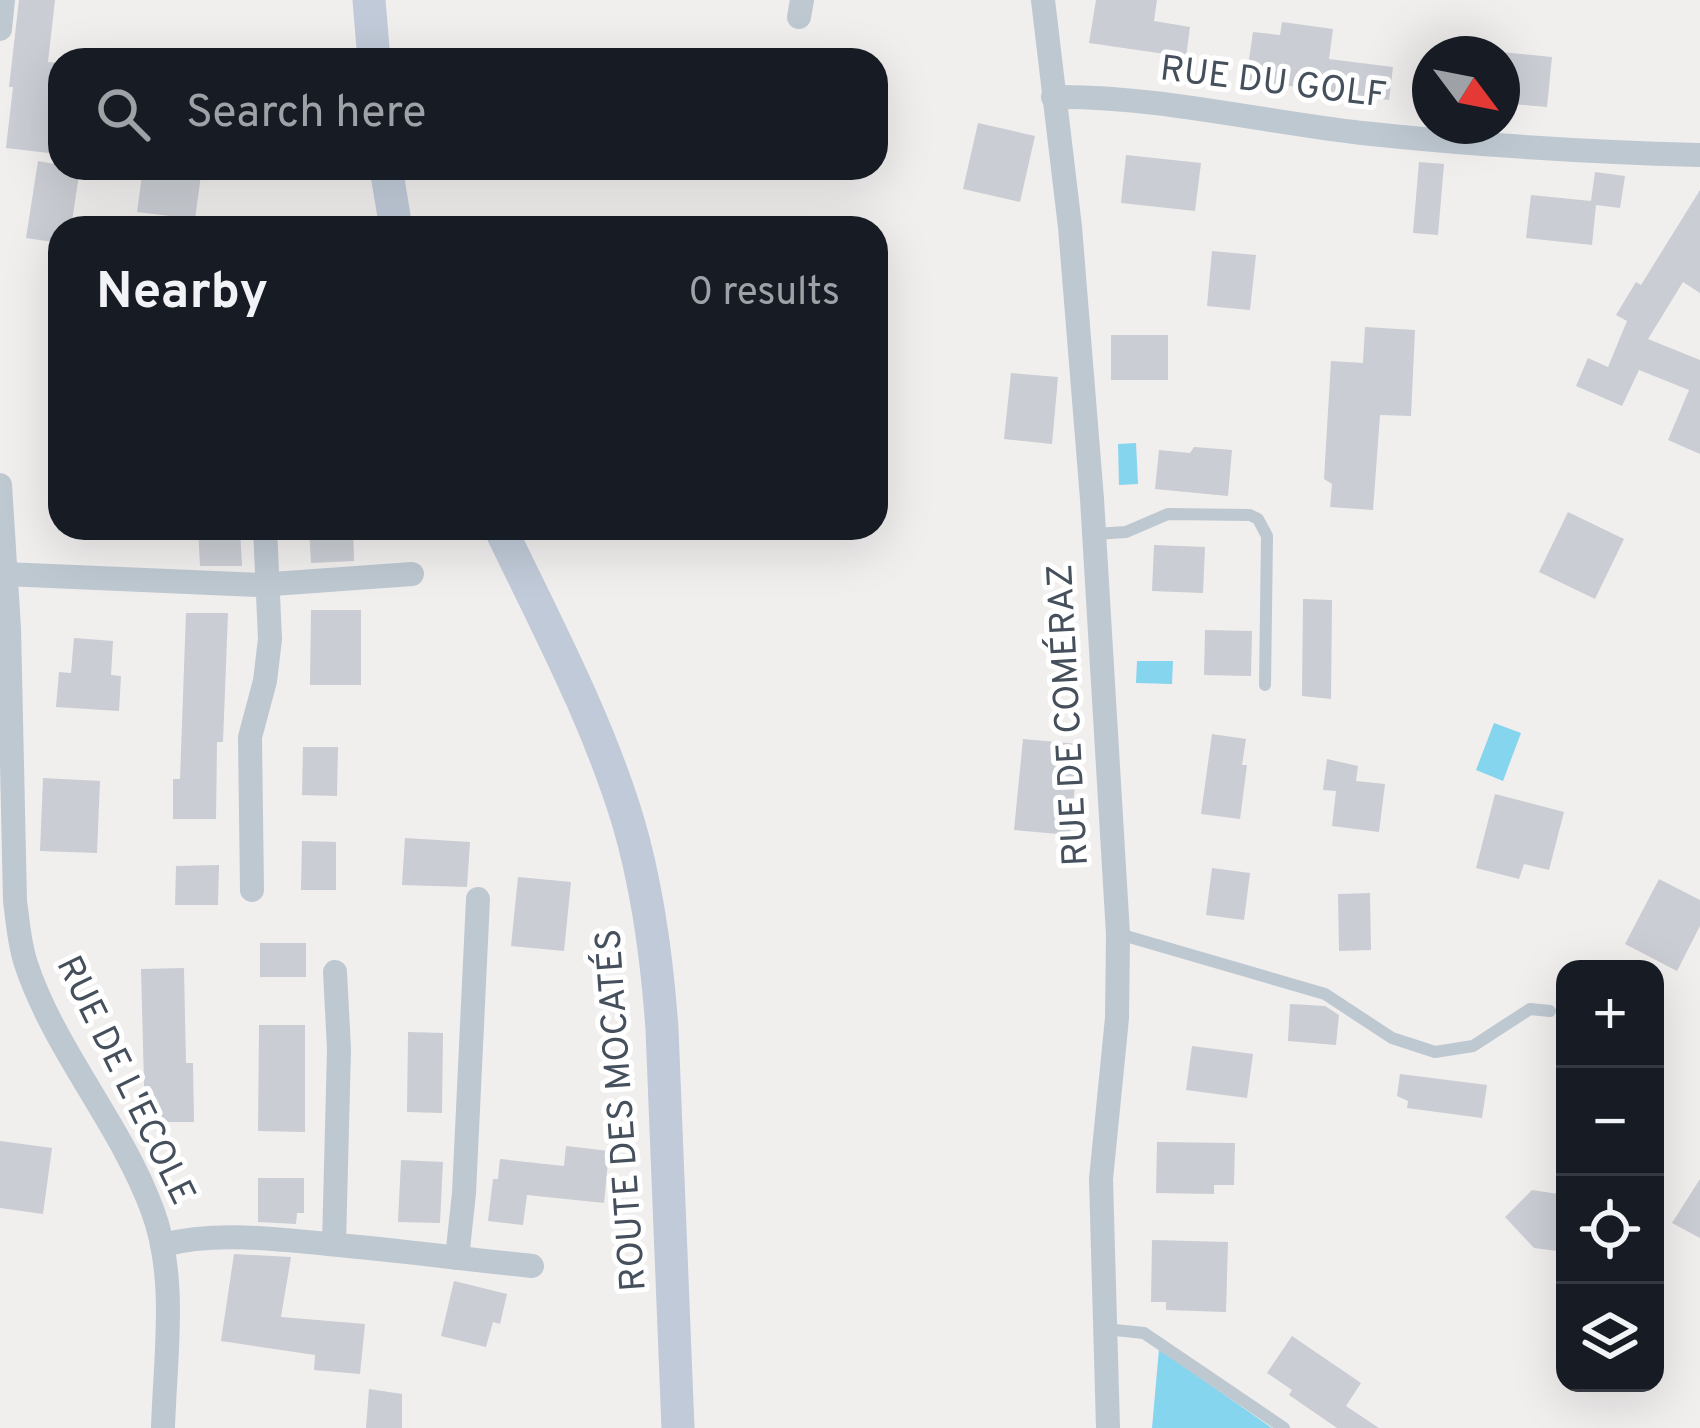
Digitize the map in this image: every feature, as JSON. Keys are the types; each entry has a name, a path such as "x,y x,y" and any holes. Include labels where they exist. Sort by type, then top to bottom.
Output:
{"street":[{"path":"0,29 3,0"},
{"path":"369,0 373,48"},
{"name":"RUE DE COMÉRAZ","path":"1043,0 1070,227 1095,534 1118,934 1117,1018 1101,1180 1108,1428"},
{"name":"RUE DU GOLF","path":"1053,97 1100,98 1385,135 1584,152 1700,155"},
{"path":"388,180 394,216"},
{"name":"RUE DE L'ECOLE","path":"0,485 8,911 27,969 142,1185 162,1245 167,1299 163,1428"},
{"path":"252,890 250,736 268,658 266,540"},
{"name":"ROUTE DES MOCATÉS","path":"506,540 589,712 642,873 662,1028 678,1428"},
{"path":"5,574 268,584 412,574"},
{"path":"457,1258 478,899"},
{"path":"334,1244 335,972"},
{"path":"162,1245 217,1237 334,1244 532,1266"}],"lane":[{"path":"1095,534 1126,532 1168,514 1258,519 1267,536 1265,685"},
{"path":"1118,934 1325,994 1392,1038 1435,1052 1473,1046 1530,1009 1550,1011"},
{"path":"1103,1329 1144,1333 1284,1428"}],"water":[{"path":"1136,443 1138,484 1119,485 1118,444"},
{"path":"1137,661 1173,661 1172,684 1136,683"},
{"path":"1494,723 1521,733 1503,781 1476,770"},
{"path":"1159,1349 1272,1428 1152,1428"}],"building":[{"path":"19,0 55,0 48,48 48,153 6,148 13,87 9,87"},
{"path":"1096,0 1157,0 1154,21 1190,27 1186,57 1089,43"},
{"path":"1282,22 1333,29 1329,59 1393,67 1389,100 1246,80 1253,32 1280,35"},
{"path":"1520,54 1552,57 1547,107 1520,105"},
{"path":"978,123 1035,136 1020,202 963,189"},
{"path":"1126,155 1201,163 1195,211 1121,203"},
{"path":"38,161 48,163 48,180 78,180 73,216 48,216 48,241 26,238"},
{"path":"1419,162 1444,164 1438,235 1413,233"},
{"path":"1595,172 1625,176 1620,208 1596,205 1592,245 1526,238 1531,195 1591,201"},
{"path":"141,180 200,180 195,216 137,212"},
{"path":"1700,190 1700,293 1683,282 1648,339 1700,360 1700,454 1668,440 1689,390 1639,370 1622,406 1576,386 1588,358 1608,367 1627,321 1616,315 1636,282 1641,285"},
{"path":"1212,251 1256,255 1250,310 1207,306"},
{"path":"1365,327 1415,330 1411,416 1380,415 1373,510 1330,507 1332,484 1324,479 1331,361 1363,363"},
{"path":"1111,335 1168,335 1168,380 1111,380"},
{"path":"1011,373 1058,377 1052,444 1004,439"},
{"path":"1194,447 1232,450 1228,496 1155,489 1159,450 1190,453"},
{"path":"1568,512 1624,539 1595,599 1539,572"},
{"path":"199,540 241,540 242,566 200,566"},
{"path":"310,540 353,540 354,561 311,563"},
{"path":"1154,545 1205,547 1203,593 1152,591"},
{"path":"1303,599 1332,600 1331,699 1302,696"},
{"path":"311,610 361,610 361,685 310,685"},
{"path":"186,613 228,613 216,819 173,819 173,779 180,779"},
{"path":"1205,630 1252,631 1251,676 1204,675"},
{"path":"74,638 113,641 111,675 121,676 119,711 56,707 59,672 71,673"},
{"path":"1212,734 1246,739 1240,819 1201,814"},
{"path":"1023,739 1079,744 1070,835 1014,830"},
{"path":"303,747 338,747 337,796 302,795"},
{"path":"1327,759 1358,766 1356,781 1385,784 1379,832 1332,826 1336,791 1323,790"},
{"path":"43,778 100,781 97,853 40,851"},
{"path":"1495,794 1564,812 1549,870 1524,864 1519,879 1476,868"},
{"path":"405,838 470,842 467,887 402,885"},
{"path":"302,841 336,842 336,890 301,890"},
{"path":"219,865 218,905 175,905 176,866"},
{"path":"1212,868 1250,873 1244,920 1206,915"},
{"path":"518,877 571,882 564,951 511,946"},
{"path":"1659,879 1700,900 1700,926 1677,971 1664,960 1625,944"},
{"path":"1370,893 1371,950 1339,951 1338,894"},
{"path":"260,943 306,943 306,977 260,977"},
{"path":"184,968 186,1063 193,1063 194,1122 145,1122 141,969"},
{"path":"1290,1004 1325,1006 1339,1015 1336,1045 1288,1041"},
{"path":"259,1025 305,1025 305,1132 258,1131"},
{"path":"408,1032 443,1033 442,1113 407,1112"},
{"path":"1192,1046 1253,1054 1247,1098 1186,1090"},
{"path":"1400,1074 1487,1085 1482,1118 1407,1108 1408,1101 1397,1096"},
{"path":"0,1141 52,1148 43,1214 0,1208"},
{"path":"1157,1142 1235,1143 1234,1185 1214,1185 1214,1194 1156,1193"},
{"path":"566,1146 609,1151 604,1203 527,1195 523,1225 488,1221 500,1159 564,1166"},
{"path":"401,1160 443,1162 440,1223 398,1222"},
{"path":"258,1178 304,1178 304,1213 297,1213 296,1224 258,1222"},
{"path":"1700,1179 1700,1238 1672,1223"},
{"path":"1532,1190 1556,1194 1556,1251 1534,1248 1505,1217"},
{"path":"1152,1240 1228,1242 1226,1312 1166,1310 1166,1302 1151,1302"},
{"path":"234,1254 291,1257 281,1317 365,1324 360,1374 314,1370 315,1355 221,1341"},
{"path":"454,1281 507,1294 500,1324 493,1322 486,1347 441,1336"},
{"path":"1292,1336 1361,1383 1346,1406 1379,1428 1337,1428 1289,1395 1292,1390 1267,1373"},
{"path":"369,1389 402,1394 402,1428 366,1428"}]}
